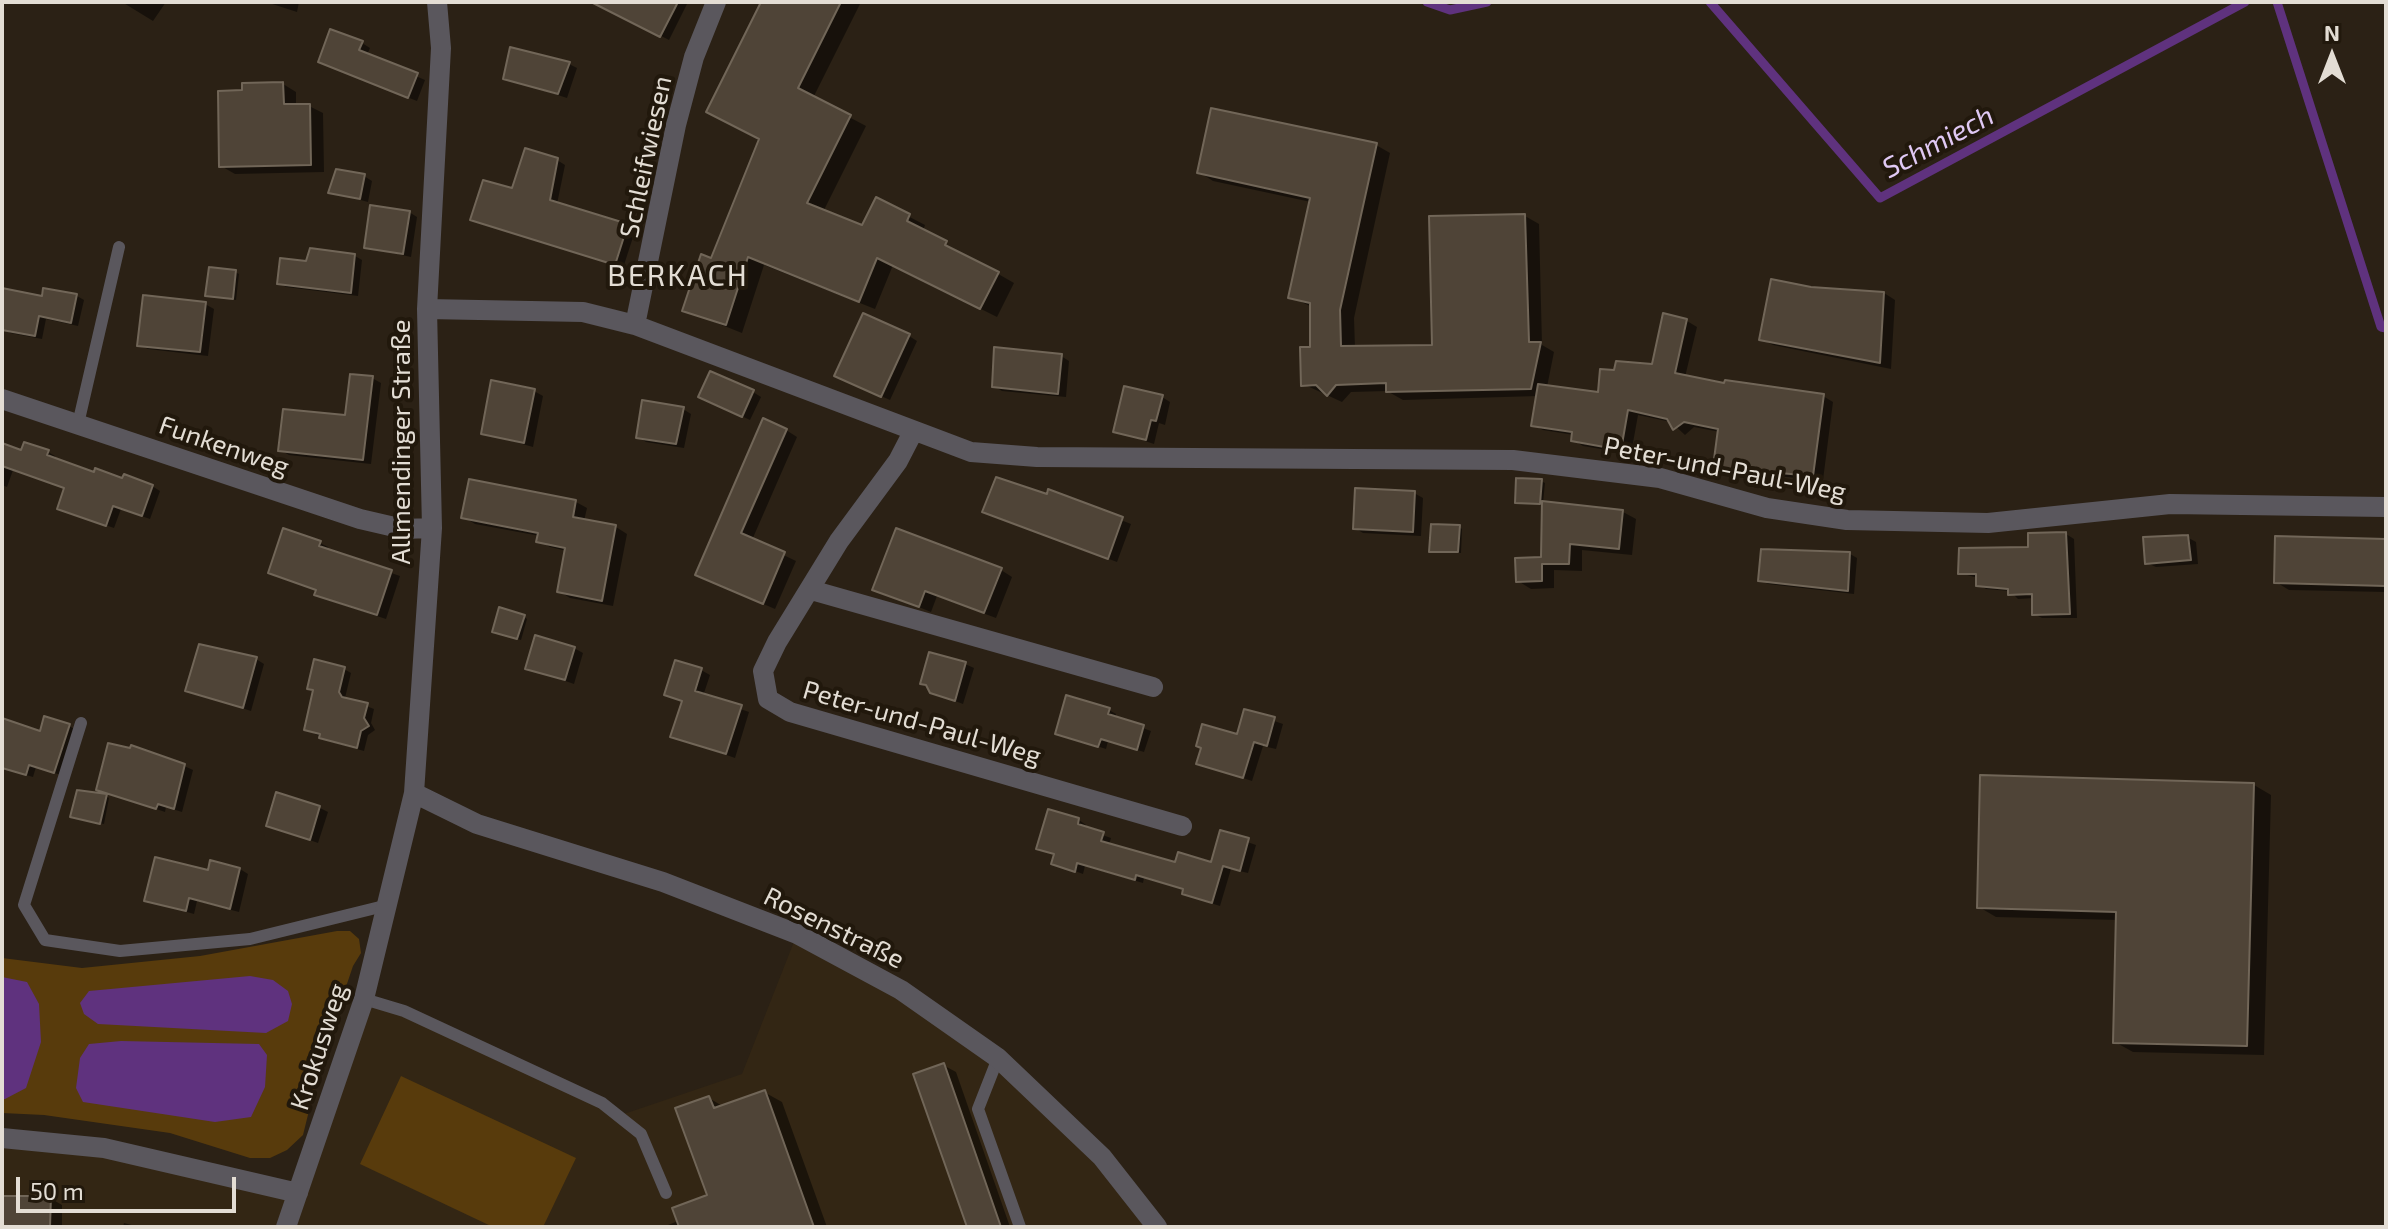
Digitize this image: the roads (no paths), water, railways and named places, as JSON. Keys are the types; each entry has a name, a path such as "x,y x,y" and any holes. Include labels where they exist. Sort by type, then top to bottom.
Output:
{"street":[{"name":"Allmendinger Straße","path":"393,881 414,793 432,528 427,309 441,48 437,2"},
{"name":"Schleifwiesen","path":"635,325 676,125 694,57 716,2"},
{"name":"Peter-und-Paul-Weg","path":"427,309 583,312 635,325 971,452 1037,457 1513,460 1660,478 1767,508 1847,520 1988,523 2170,504 2386,507"},
{"name":"Funkenweg","path":"2,399 360,519 403,529 432,528"},
{"name":"Peter-und-Paul-Weg","path":"913,432 898,461 839,541 763,671 768,699 778,707 1182,826"},
{"path":"811,590 1153,687"},
{"name":"Rosenstraße","path":"414,793 477,824 663,882 797,934 901,990 998,1058 1102,1157 1157,1227"},
{"name":"Krokusweg","path":"286,1227 364,999 393,881"},
{"path":"2,1138 104,1148 298,1193"}],"lane":[{"path":"78,424 119,247"},
{"path":"81,723 24,905 45,940 120,951 250,939 388,905"},
{"path":"364,999 404,1011 612,1109 641,1134 666,1193"},
{"path":"998,1058 978,1109 1020,1227"}],"waterway":[{"name":"Schmiech","path":"1427,2 1450,10 1487,2"},
{"name":"Schmiech","path":"1710,2 1880,198 2245,2"},
{"name":"Schmiech","path":"2277,2 2381,327 2386,328"}],"district":[{"name":"BERKACH","path":"678,276"}]}
